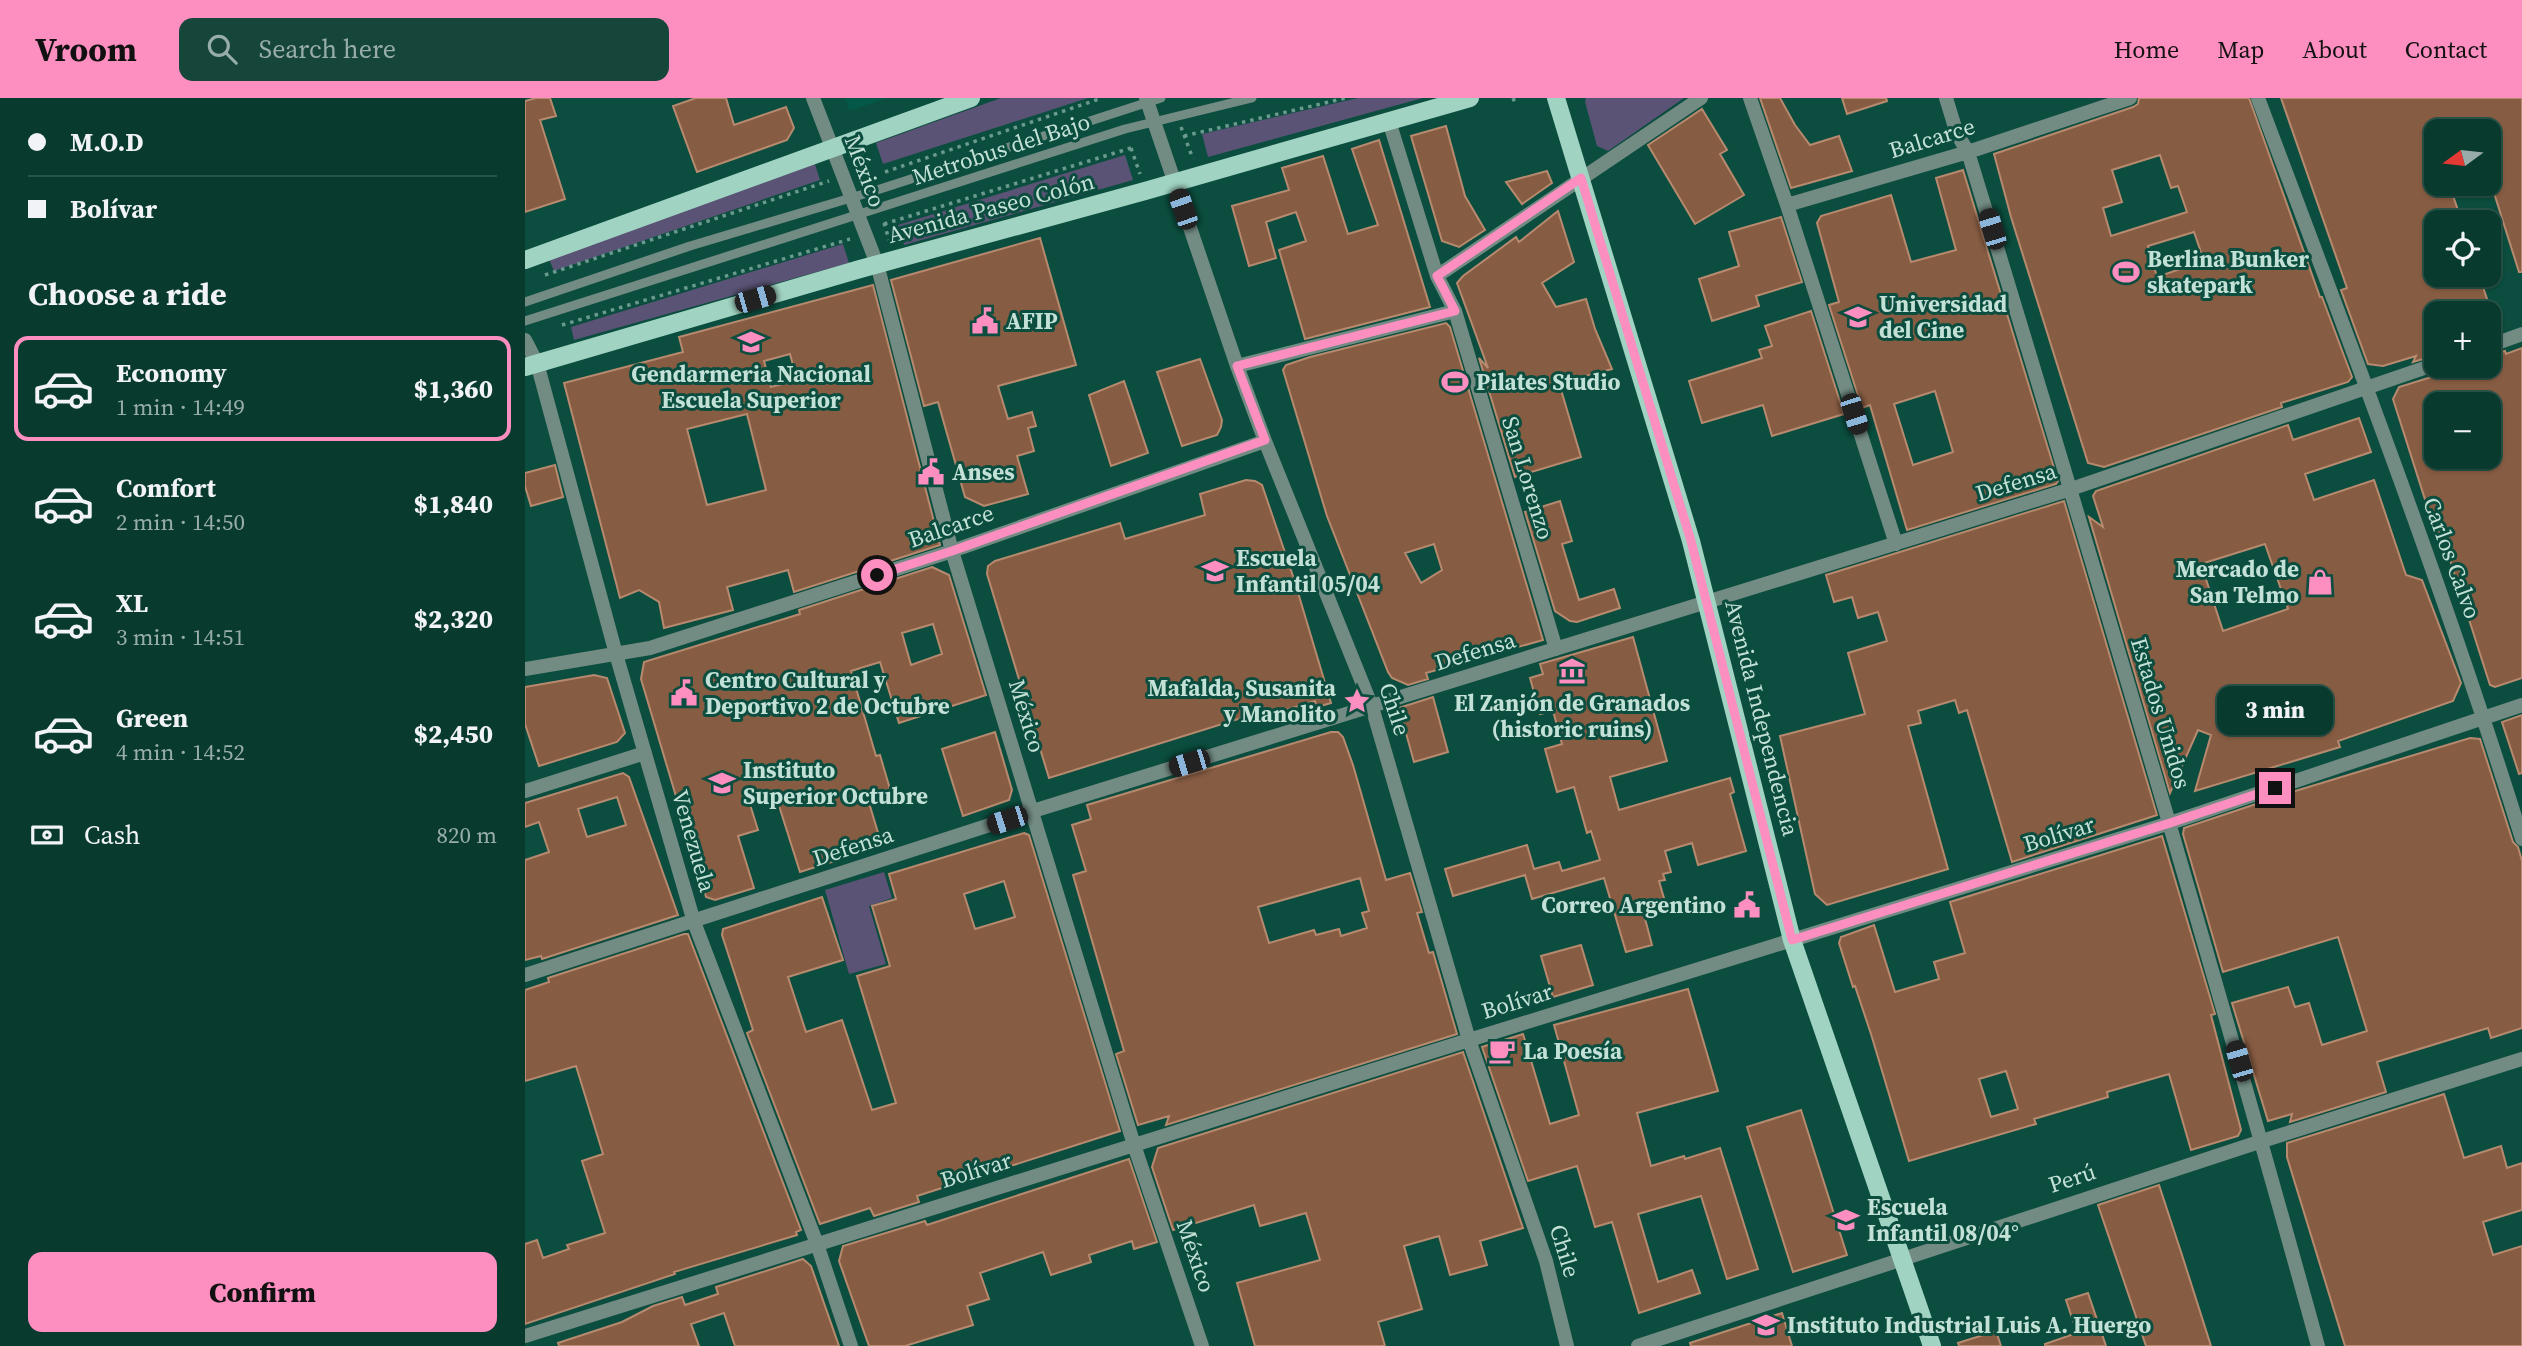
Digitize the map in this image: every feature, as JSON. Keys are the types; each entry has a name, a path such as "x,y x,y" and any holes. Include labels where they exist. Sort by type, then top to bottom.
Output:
{"main road":[{"path":"525,260 971,98"},
{"name":"Avenida Paseo Colón","path":"531,365 877,264 1470,98"},
{"name":"Avenida Independencia","path":"1556,98 1708,603 1792,940 1932,1346"}],"street":[{"name":"México","path":"813,98 877,264 952,551 1134,1145 1202,1346"},
{"path":"1437,276 1701,98"},
{"path":"1750,98 1896,544"},
{"name":"Estados Unidos","path":"1946,98 1957,134 1968,152 2071,489 2262,1141 2318,1346"},
{"name":"Balcarce","path":"1787,205 1968,152 2130,98"},
{"name":"Carlos Calvo","path":"2258,98 2367,388 2485,718 2522,839"},
{"name":"Chile","path":"1152,99 1154,121 1237,366 1372,707 1469,1040 1546,1261 1567,1346"},
{"name":"San Lorenzo","path":"1389,121 1437,276 1455,311 1556,649"},
{"path":"1237,366 1455,311"},
{"path":"2501,342 2522,334"},
{"name":"Venezuela","path":"525,340 694,922 817,1244 851,1346"},
{"name":"Defensa","path":"525,975 1033,811 2071,489 2424,368"},
{"name":"Balcarce","path":"525,669 650,648 952,551 1265,440"},
{"name":"Bolívar","path":"525,1336 2170,823 2522,705"},
{"path":"525,791 645,753"},
{"name":"Perú","path":"1638,1346 1901,1258 2522,1059"}],"lane":[{"name":"Metrobus del Bajo","path":"525,321 1125,129 1252,98"},
{"name":"Metrobus del Bajo","path":"525,302 690,246 851,197 1152,99"}],"path":[{"path":"883,172 1101,98"},
{"path":"1184,136 1346,98"},
{"path":"1513,98 1516,105"},
{"path":"1176,115 1198,176"},
{"path":"1125,129 1145,191"},
{"path":"884,224 1131,148"},
{"path":"545,275 829,181"},
{"path":"562,325 851,239"}],"shaded area":[{"path":"845,98 887,98 849,111"},
{"path":"1001,98 1088,98 883,164 876,143"},
{"path":"1358,98 1423,98 1208,157 1202,134"},
{"path":"1586,98 1684,98 1608,151 1597,146"},
{"path":"1125,155 1133,180 904,245 898,225"},
{"path":"815,164 820,180 554,271 549,259"},
{"path":"843,244 849,263 574,340 571,327"},
{"path":"884,872 892,898 869,906 886,964 849,974 825,890"}],"building":[{"path":"550,98 556,116 540,120 565,199 525,212 525,101"},
{"path":"696,98 726,98 734,125 786,107 794,128 787,140 697,172 673,106"},
{"path":"1760,98 1780,98 1810,145 1839,136 1852,171 1791,188"},
{"path":"1842,98 1886,98 1887,101 1847,114"},
{"path":"2139,98 2249,98 2320,297 2352,377 2348,382 2281,403 2282,407 2104,467 2088,463 1994,154 2138,104","holes":["2160,155 2171,188 2178,186 2187,212 2111,236 2103,208 2122,202 2112,170","2194,232 2204,261 2157,277 2148,246"]},
{"path":"2281,98 2522,98 2522,272 2519,272 2495,196 2501,196 2501,119 2424,119 2424,196 2453,196 2458,210 2424,210 2424,287 2483,287 2488,301 2424,301 2424,359 2413,362 2416,356 2383,366 2368,364 2341,290 2347,288"},
{"path":"1702,109 1727,150 1720,154 1744,195 1695,224 1648,145"},
{"path":"1446,126 1465,196 1485,230 1459,247 1442,241 1411,136"},
{"path":"1379,140 1430,307 1305,339 1279,250 1306,241 1296,212 1266,222 1276,258 1249,266 1232,206 1289,190 1282,168 1323,156 1348,234 1378,225 1352,149"},
{"path":"1963,170 2058,481 2056,484 1907,530 1870,405 1862,408 1829,305 1839,302 1817,223 1821,216 1891,195 1911,262 1956,250 1936,178","holes":["1935,391 1953,452 1913,465 1894,404"]},
{"path":"1547,171 1552,183 1522,204 1506,182"},
{"path":"1558,211 1574,262 1542,283 1556,307 1586,299 1612,369 1559,383 1581,457 1515,477 1479,358 1488,368 1457,283 1516,237 1519,242"},
{"path":"1781,217 1802,282 1756,296 1759,306 1712,321 1699,279 1739,266 1729,232"},
{"name":"AFIP","path":"1040,238 1076,365 998,386 1008,419 1032,412 1036,426 1028,428 1034,451 1017,456 1028,494 984,506 965,497 938,402 924,406 891,280"},
{"path":"873,285 940,545 794,592 788,570 727,587 733,610 664,628 659,602 639,590 620,598 564,383 683,352 679,337","holes":["790,354 797,380 771,387 764,361","747,414 766,490 707,505 687,429"]},
{"path":"1811,311 1844,414 1772,436 1763,405 1702,423 1689,381 1762,358 1759,350 1772,346 1765,326"},
{"path":"1446,323 1450,327 1543,640 1426,673 1428,679 1408,685 1392,678 1327,516 1283,370 1286,365","holes":["1434,544 1442,570 1421,583 1405,553"]},
{"path":"2522,348 2522,678 2495,687 2490,685 2441,532 2436,534 2393,399 2399,387 2428,378 2501,378 2501,352 2505,351 2506,354"},
{"path":"1200,359 1222,420 1221,427 1217,435 1182,446 1157,372"},
{"path":"1124,381 1148,453 1111,466 1089,395"},
{"path":"2359,418 2371,452 2305,474 2314,500 2374,480 2406,575 2422,580 2461,683 2453,701 2338,741 2340,747 2195,791 2211,735 2198,730 2170,793 2089,517 2103,527 2093,496 2096,491 2288,425 2293,440","holes":["2265,544 2288,609 2223,631 2201,564"]},
{"path":"555,465 563,497 531,506 525,486 525,473"},
{"path":"1246,480 1262,485 1294,579 1331,703 1317,707 1315,701 1253,720 1251,715 1049,778 987,574 988,566 995,561 1120,523 1125,539 1205,515 1200,494"},
{"path":"1560,501 1572,541 1562,544 1579,600 1614,589 1620,608 1577,622 1570,621 1555,611 1525,512"},
{"path":"2064,501 2157,815 2012,862 1967,710 1959,713 1955,700 1918,711 1921,723 1908,726 1948,869 1827,905 1815,894 1780,736 1865,714 1848,653 1887,641 1878,612 1858,618 1852,597 1834,602 1826,575"},
{"path":"932,567 949,575 986,695 899,723 880,662 851,671 876,756 880,755 890,789 867,796 882,846 800,872 774,790 748,798 758,830 738,836 754,888 715,900 706,897 641,679 644,662 800,614 799,610","holes":["933,624 942,654 911,665 902,633"]},
{"path":"1633,637 1667,761 1610,777 1619,810 1730,778 1734,792 1730,794 1746,851 1698,865 1692,843 1665,851 1671,872 1663,874 1665,880 1659,881 1666,905 1643,911 1652,945 1626,952 1604,878 1532,899 1525,875 1453,896 1445,869 1527,845 1534,869 1559,862 1562,871 1600,860 1591,831 1587,833 1574,787 1557,792 1545,749 1562,744 1553,711 1540,714 1530,678 1543,674 1540,664"},
{"path":"594,675 607,678 625,733 617,742 539,766 525,724 525,687"},
{"path":"1433,697 1448,752 1414,762 1399,708"},
{"path":"2522,715 2522,773 2519,774 2502,722"},
{"path":"995,732 1012,790 1009,800 963,816 942,749"},
{"path":"1338,732 1343,737 1353,765 1386,880 1410,873 1422,912 1417,913 1429,953 1433,952 1457,1034 1166,1125 1169,1116 1138,1125 1116,1054 1124,1051 1073,875 1086,871 1072,825 1091,819 1087,805","holes":["1360,878 1369,911 1362,913 1367,928 1341,936 1339,929 1316,935 1314,930 1269,943 1258,907"]},
{"path":"2470,738 2480,739 2513,842 2518,847 2522,861 2522,1028 2491,1038 2488,1028 2377,1062 2386,1092 2290,1122 2292,1114 2268,1121 2232,1003 2288,987 2295,1007 2309,1003 2322,1045 2367,1031 2338,937 2223,972 2183,834 2184,828"},
{"path":"623,773 629,777 678,915 542,959 541,956 525,960 525,860 549,852 539,822 525,827 525,803","holes":["617,797 626,825 587,837 578,809"]},
{"path":"1024,833 1029,835 1120,1131 917,1196 919,1202 874,1216 870,1208 820,1224 747,1033 753,1030 722,935 723,929 822,897 843,960 788,977 806,1032 842,1020 872,1110 896,1103 857,976 890,966 872,906 896,899 889,874","holes":["1004,881 1015,917 975,929 964,894"]},
{"path":"2162,836 2215,1014 2211,1015 2241,1130 2238,1136 2191,1150 2169,1074 2107,1092 2108,1097 2034,1119 2036,1124 1909,1161 1871,1034 1839,943 1841,937 1874,925 1895,992 1939,979 1934,962 1965,953 1950,902","holes":["2006,1071 2018,1109 1991,1117 1979,1079"]},
{"path":"688,934 801,1230 796,1232 797,1235 674,1272 675,1274 525,1324 525,1244 537,1240 543,1258 569,1249 567,1245 605,1233 582,1161 603,1154 576,1066 525,1081 525,990 549,982 548,978"},
{"path":"1581,945 1593,985 1553,997 1541,956"},
{"path":"1688,989 1718,1091 1637,1113 1651,1166 1720,1148 1758,1269 1727,1279 1701,1196 1638,1214 1658,1282 1692,1270 1700,1293 1639,1313 1612,1222 1595,1227 1577,1166 1528,1181 1482,1047 1523,1034 1550,1124 1579,1115 1554,1025"},
{"path":"1463,1052 1523,1228 1480,1241 1487,1265 1450,1275 1439,1236 1404,1246 1422,1309 1378,1322 1385,1346 1255,1346 1237,1283 1320,1260 1306,1213 1260,1226 1254,1205 1173,1230 1152,1167 1158,1148"},
{"path":"2444,1094 2464,1158 2501,1146 2507,1168 2522,1163 2522,1210 2483,1222 2493,1255 2522,1246 2522,1346 2345,1346 2287,1157 2287,1143"},
{"path":"1801,1110 1847,1255 1793,1272 1747,1127"},
{"path":"1129,1159 1157,1242 1134,1249 1132,1241 1089,1255 1091,1262 1051,1275 1043,1252 980,1273 989,1299 967,1306 973,1325 905,1346 869,1346 839,1261 843,1246 925,1221 927,1225"},
{"path":"2159,1185 2211,1346 2146,1346 2098,1205"},
{"path":"803,1259 811,1266 839,1346 735,1346 724,1313 691,1324 699,1346 559,1346 558,1343 622,1322 653,1306 682,1297 685,1305 718,1294 716,1287"},
{"path":"2088,1293 2106,1346 2045,1346 2077,1333 2066,1300"},
{"path":"1782,1313 1792,1346 1691,1346 1690,1343"},
{"path":"1996,1331 2001,1346 1959,1346 1958,1343"}],"place":[{"name":"Berlina Bunker skatepark","path":"2126,272"},
{"name":"Universidad del Cine","path":"1858,317"},
{"name":"AFIP","path":"985,321"},
{"name":"Gendarmeria Nacional Escuela Superior","path":"751,342"},
{"name":"Pilates Studio","path":"1455,382"},
{"name":"Anses","path":"931,472"},
{"name":"Escuela Infantil 05/04","path":"1215,571"},
{"name":"Mercado de San Telmo","path":"2320,582"},
{"name":"El Zanjón de Granados (historic ruins)","path":"1572,671"},
{"name":"Centro Cultural y Deportivo 2 de Octubre","path":"684,693"},
{"name":"Mafalda, Susanita y Manolito","path":"1357,701"},
{"name":"Instituto Superior Octubre","path":"722,783"},
{"name":"Correo Argentino","path":"1747,905"},
{"name":"La Poesía","path":"1502,1051"},
{"name":"Escuela Infantil 08/04°","path":"1846,1220"},
{"name":"Instituto Industrial Luis A. Huergo","path":"1766,1325"}],"route":[{"path":"877,575 1265,440 1237,366 1455,311 1437,276 1581,178 1691,541 1792,940 2275,788"}]}
